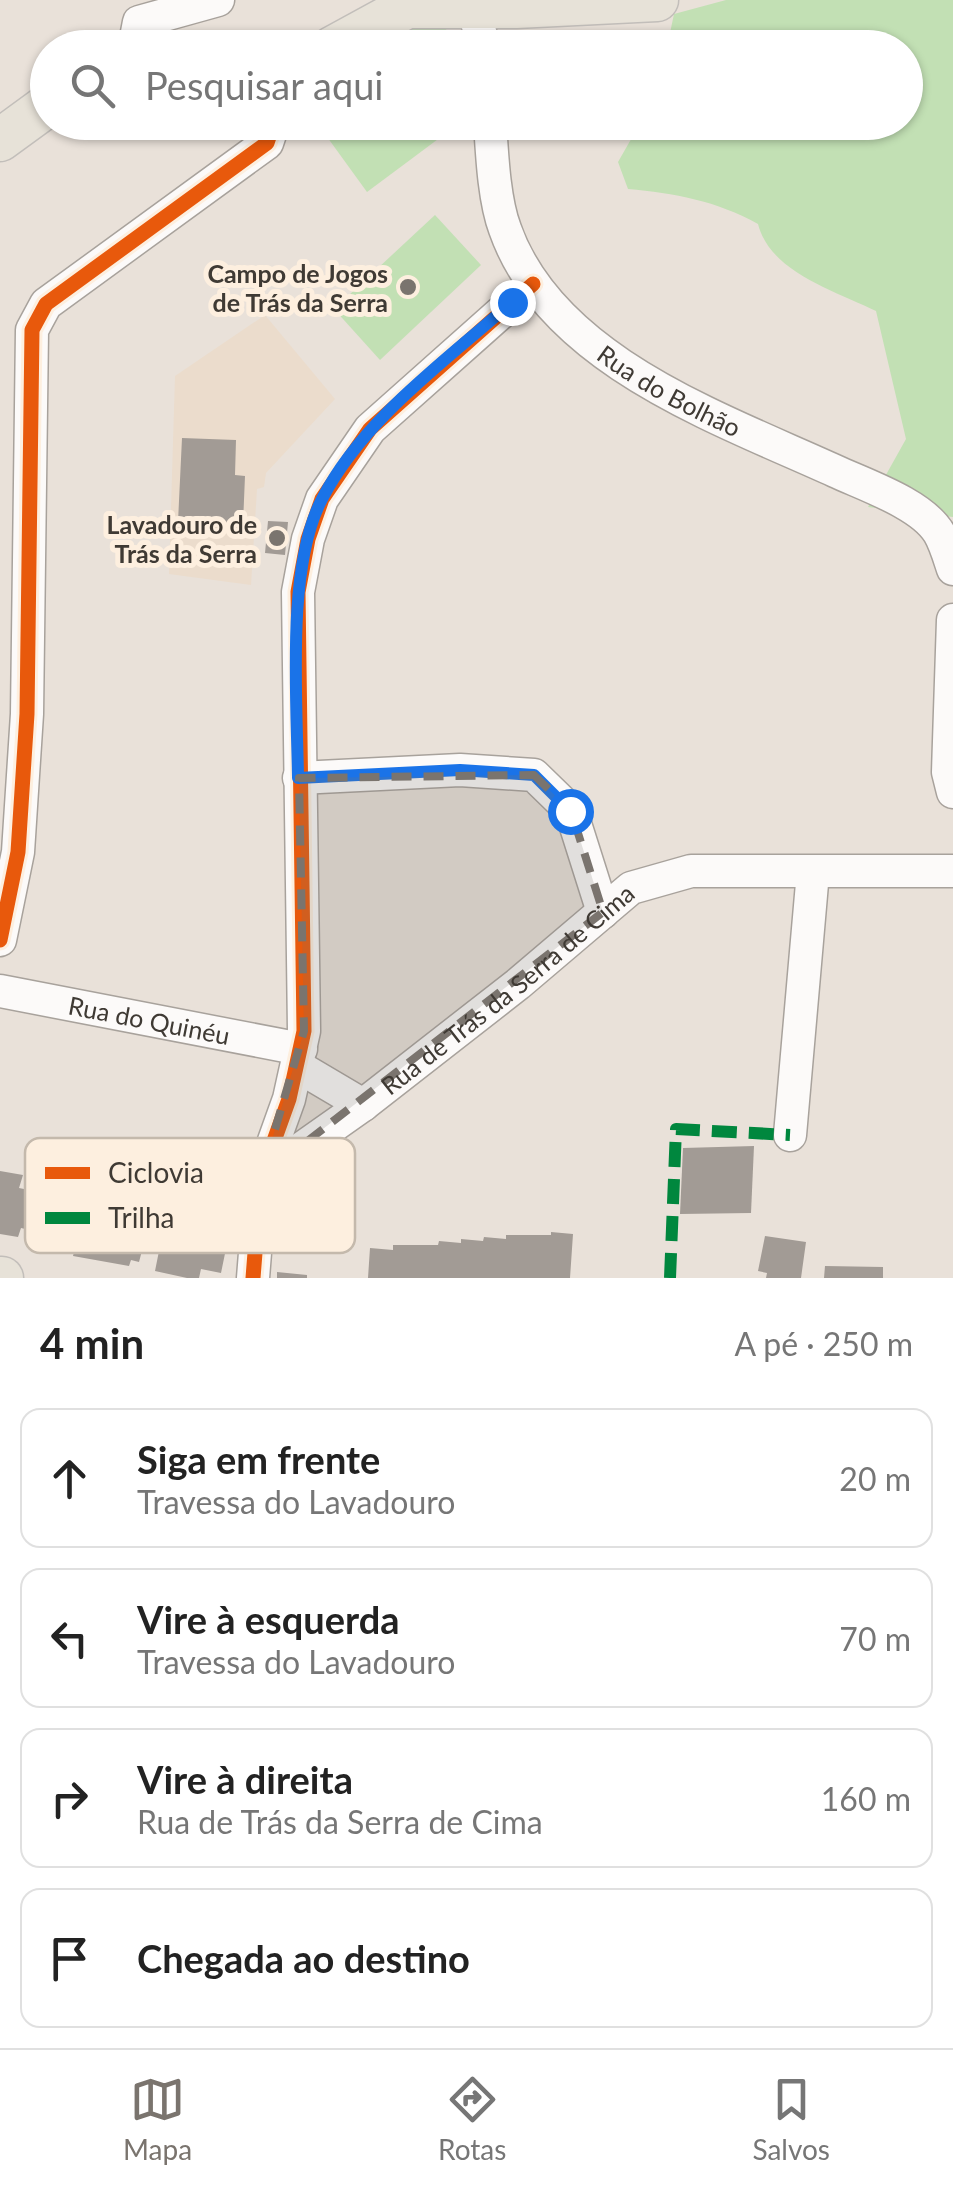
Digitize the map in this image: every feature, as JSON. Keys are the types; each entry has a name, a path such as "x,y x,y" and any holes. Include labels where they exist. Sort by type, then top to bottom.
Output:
{"main road":[{"path":"365,30 407,7 470,2 516,7 657,0"},
{"path":"0,140 30,118"}],"street":[{"path":"137,30 139,22 218,0"},
{"path":"470,2 479,30"},
{"path":"0,940 18,852 14,714 32,330 46,304 268,140"},
{"name":"Rua do Bolhão","path":"492,140 504,228 533,284 556,311 605,354 688,404 905,503 938,530 953,568"},
{"path":"274,1138 299,1058 298,592 308,539 322,499 370,430 533,284"},
{"path":"953,620 948,772 953,792"},
{"path":"298,778 460,770 534,775 570,811 602,912"},
{"name":"Rua de Trás da Serra de Cima","path":"316,1138 518,984 631,888 691,871 953,870"},
{"path":"790,1135 813,872"},
{"name":"Rua do Quinéu","path":"0,991 299,1058"},
{"name":"Rua de Trás da Serra de Cima","path":"299,1058 363,1104"},
{"path":"253,1278 255,1253"}],"highlighted area":[{"path":"534,775 571,811 603,912 261,1177 304,1031 299,778"}],"shaded area":[{"path":"265,315 335,399 266,473 264,487 257,489 251,585 169,574 175,376"}],"green space":[{"path":"726,0 953,0 953,517 868,507 906,439 876,311 790,267 765,241 758,224 743,216 695,199 628,189 618,162 631,140 923,140 923,30 671,30 674,14"},
{"path":"434,18 447,30 402,30"},
{"path":"329,140 437,140 367,192"},
{"name":"Campo de Jogos de Trás da Serra","path":"435,215 481,265 380,360 334,309"}],"building":[{"path":"182,438 236,440 235,475 245,476 243,524 178,522"},
{"name":"Lavadouro de Trás da Serra","path":"268,521 288,522 285,555 265,553"},
{"path":"754,1146 751,1213 680,1214 683,1148"},
{"path":"0,1171 23,1175 19,1188 25,1189 25,1229 21,1228 18,1237 0,1234"},
{"path":"573,1234 570,1278 368,1278 370,1248 393,1250 393,1245 438,1245 439,1241 461,1243 461,1239 483,1241 484,1237 506,1239 506,1235"},
{"path":"765,1236 806,1242 801,1278 766,1278 767,1273 758,1271"},
{"path":"141,1253 139,1262 131,1260 129,1266 73,1256"},
{"path":"159,1253 225,1253 221,1273 201,1269 199,1278 187,1278 155,1271"},
{"path":"825,1266 883,1267 883,1278 824,1278"},
{"path":"277,1272 307,1275 307,1278 277,1278"}],"marked path":[{"path":"670,1278 676,1129 790,1135"}],"cycle path":[{"path":"0,940 18,852 27,714 32,330 46,304 268,140"},
{"path":"275,1138 289,1099 304,1031 298,592 308,539 322,499 370,429 533,284"},
{"path":"253,1278 255,1253"}],"place":[{"name":"Campo de Jogos de Trás da Serra","path":"408,287"},
{"name":"Lavadouro de Trás da Serra","path":"277,538"}],"route":[{"path":"512,302 370,430 322,499 308,539 298,592 298,778 460,770 534,775 570,811"}]}
